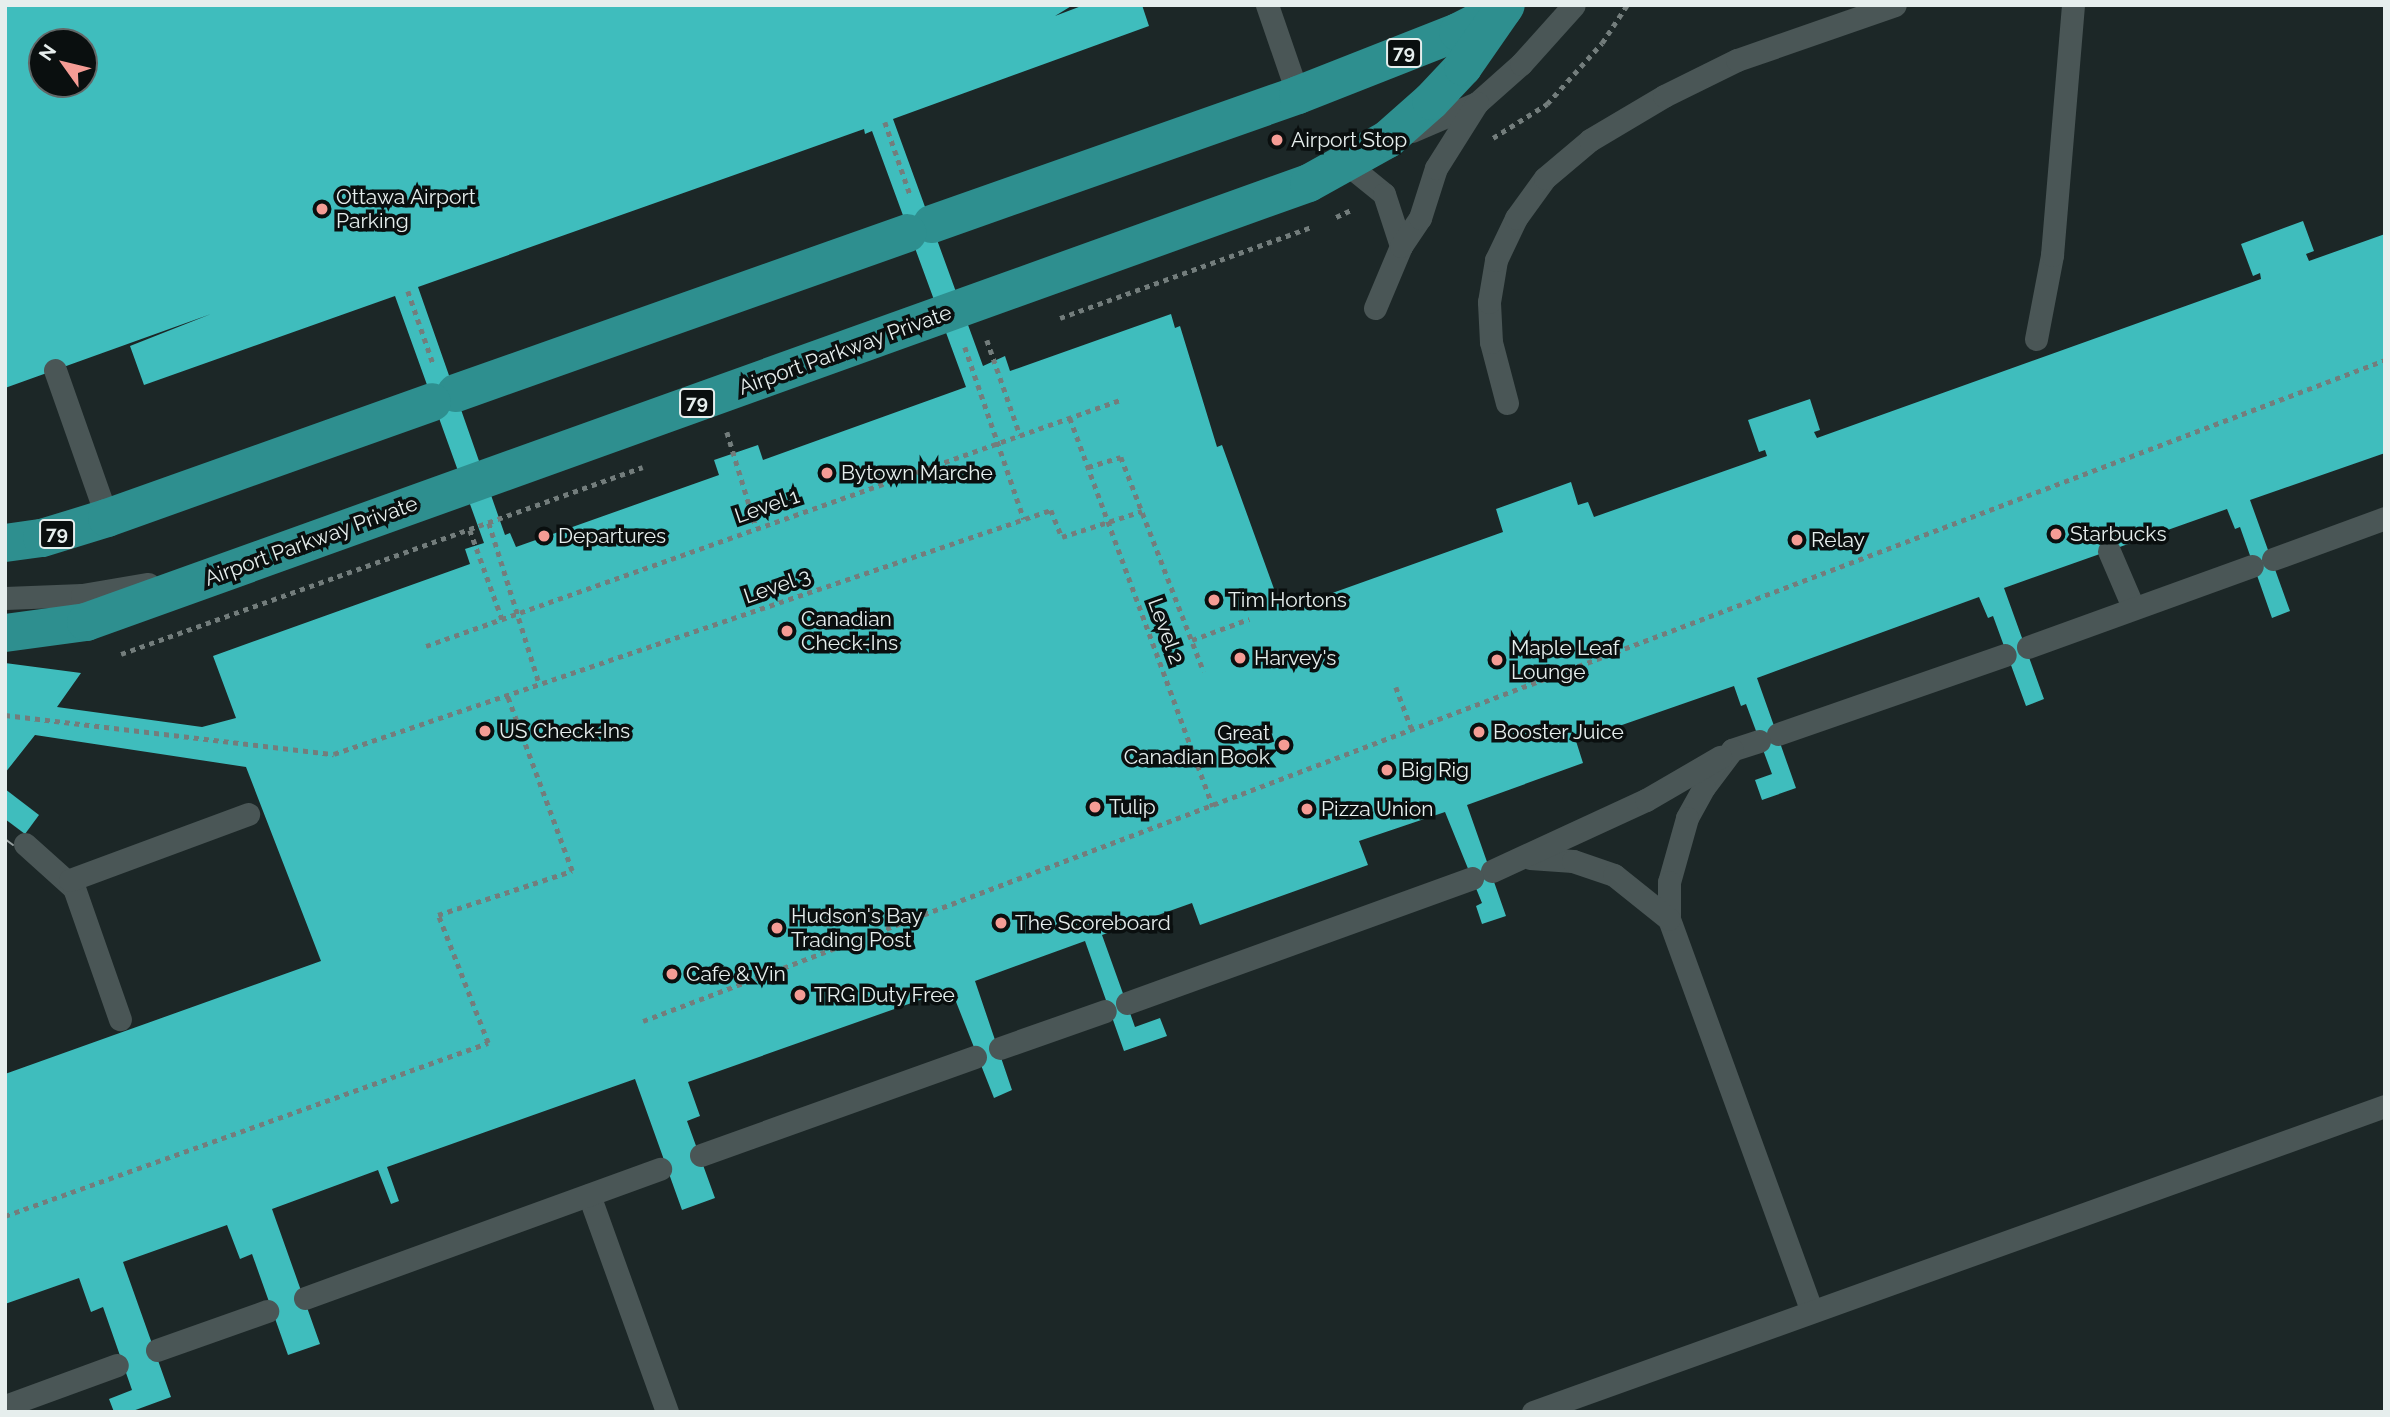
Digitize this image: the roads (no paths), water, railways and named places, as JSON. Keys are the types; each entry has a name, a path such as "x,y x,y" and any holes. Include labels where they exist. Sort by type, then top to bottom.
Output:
{"highway":[{"name":"Airport Parkway Private","path":"5,544 42,538 107,518 1298,95 1458,32 1507,5"},
{"name":"Airport Parkway Private","path":"5,633 86,622 1309,183 1388,139 1431,101 1463,66 1507,5"}],"lane":[{"path":"1267,5 1298,95"},
{"path":"1375,308 1401,246 1420,218 1436,168 1477,103 1521,64 1574,5"},
{"path":"1507,404 1491,342 1489,302 1496,260 1516,218 1545,178 1590,140 1664,96 1737,60 1895,5"},
{"path":"2036,339 2052,255 2073,5"},
{"path":"5,598 82,595 154,583 1341,159 1477,103"},
{"path":"1341,159 1384,194 1401,246"},
{"path":"55,370 107,518"},
{"path":"2028,647 2385,518"},
{"path":"2109,551 2133,607"},
{"path":"1000,1048 1527,858 1646,800 1732,750 2005,655"},
{"path":"1732,750 1704,787 1687,818 1669,882 1669,919 1812,1311"},
{"path":"70,880 247,814"},
{"path":"25,844 70,880 120,1019"},
{"path":"1527,858 1573,861 1614,875 1669,919"},
{"path":"701,1155 975,1057"},
{"path":"1533,1412 2385,1106"},
{"path":"305,1298 660,1170"},
{"path":"589,1195 667,1412"},
{"path":"157,1350 267,1311"},
{"path":"5,1406 117,1365"}],"tram line":[{"path":"5,839 13,845"}],"place":[{"name":"Airport Stop","path":"1277,140"},
{"name":"Ottawa Airport Parking","path":"322,209"},
{"name":"Bytown Marche","path":"827,473"},
{"name":"Starbucks","path":"2056,534"},
{"name":"Departures","path":"544,536"},
{"name":"Relay","path":"1797,540"},
{"name":"Tim Hortons","path":"1214,600"},
{"name":"Canadian Check-Ins","path":"787,631"},
{"name":"Harvey's","path":"1240,658"},
{"name":"Maple Leaf Lounge","path":"1497,660"},
{"name":"US Check-Ins","path":"485,731"},
{"name":"Booster Juice","path":"1479,732"},
{"name":"Great Canadian Book","path":"1284,745"},
{"name":"Big Rig","path":"1387,770"},
{"name":"Tulip","path":"1095,807"},
{"name":"Pizza Union","path":"1307,809"},
{"name":"The Scoreboard","path":"1001,923"},
{"name":"Hudson's Bay Trading Post","path":"777,928"},
{"name":"Cafe & Vin","path":"672,974"},
{"name":"TRG Duty Free","path":"800,995"}]}
